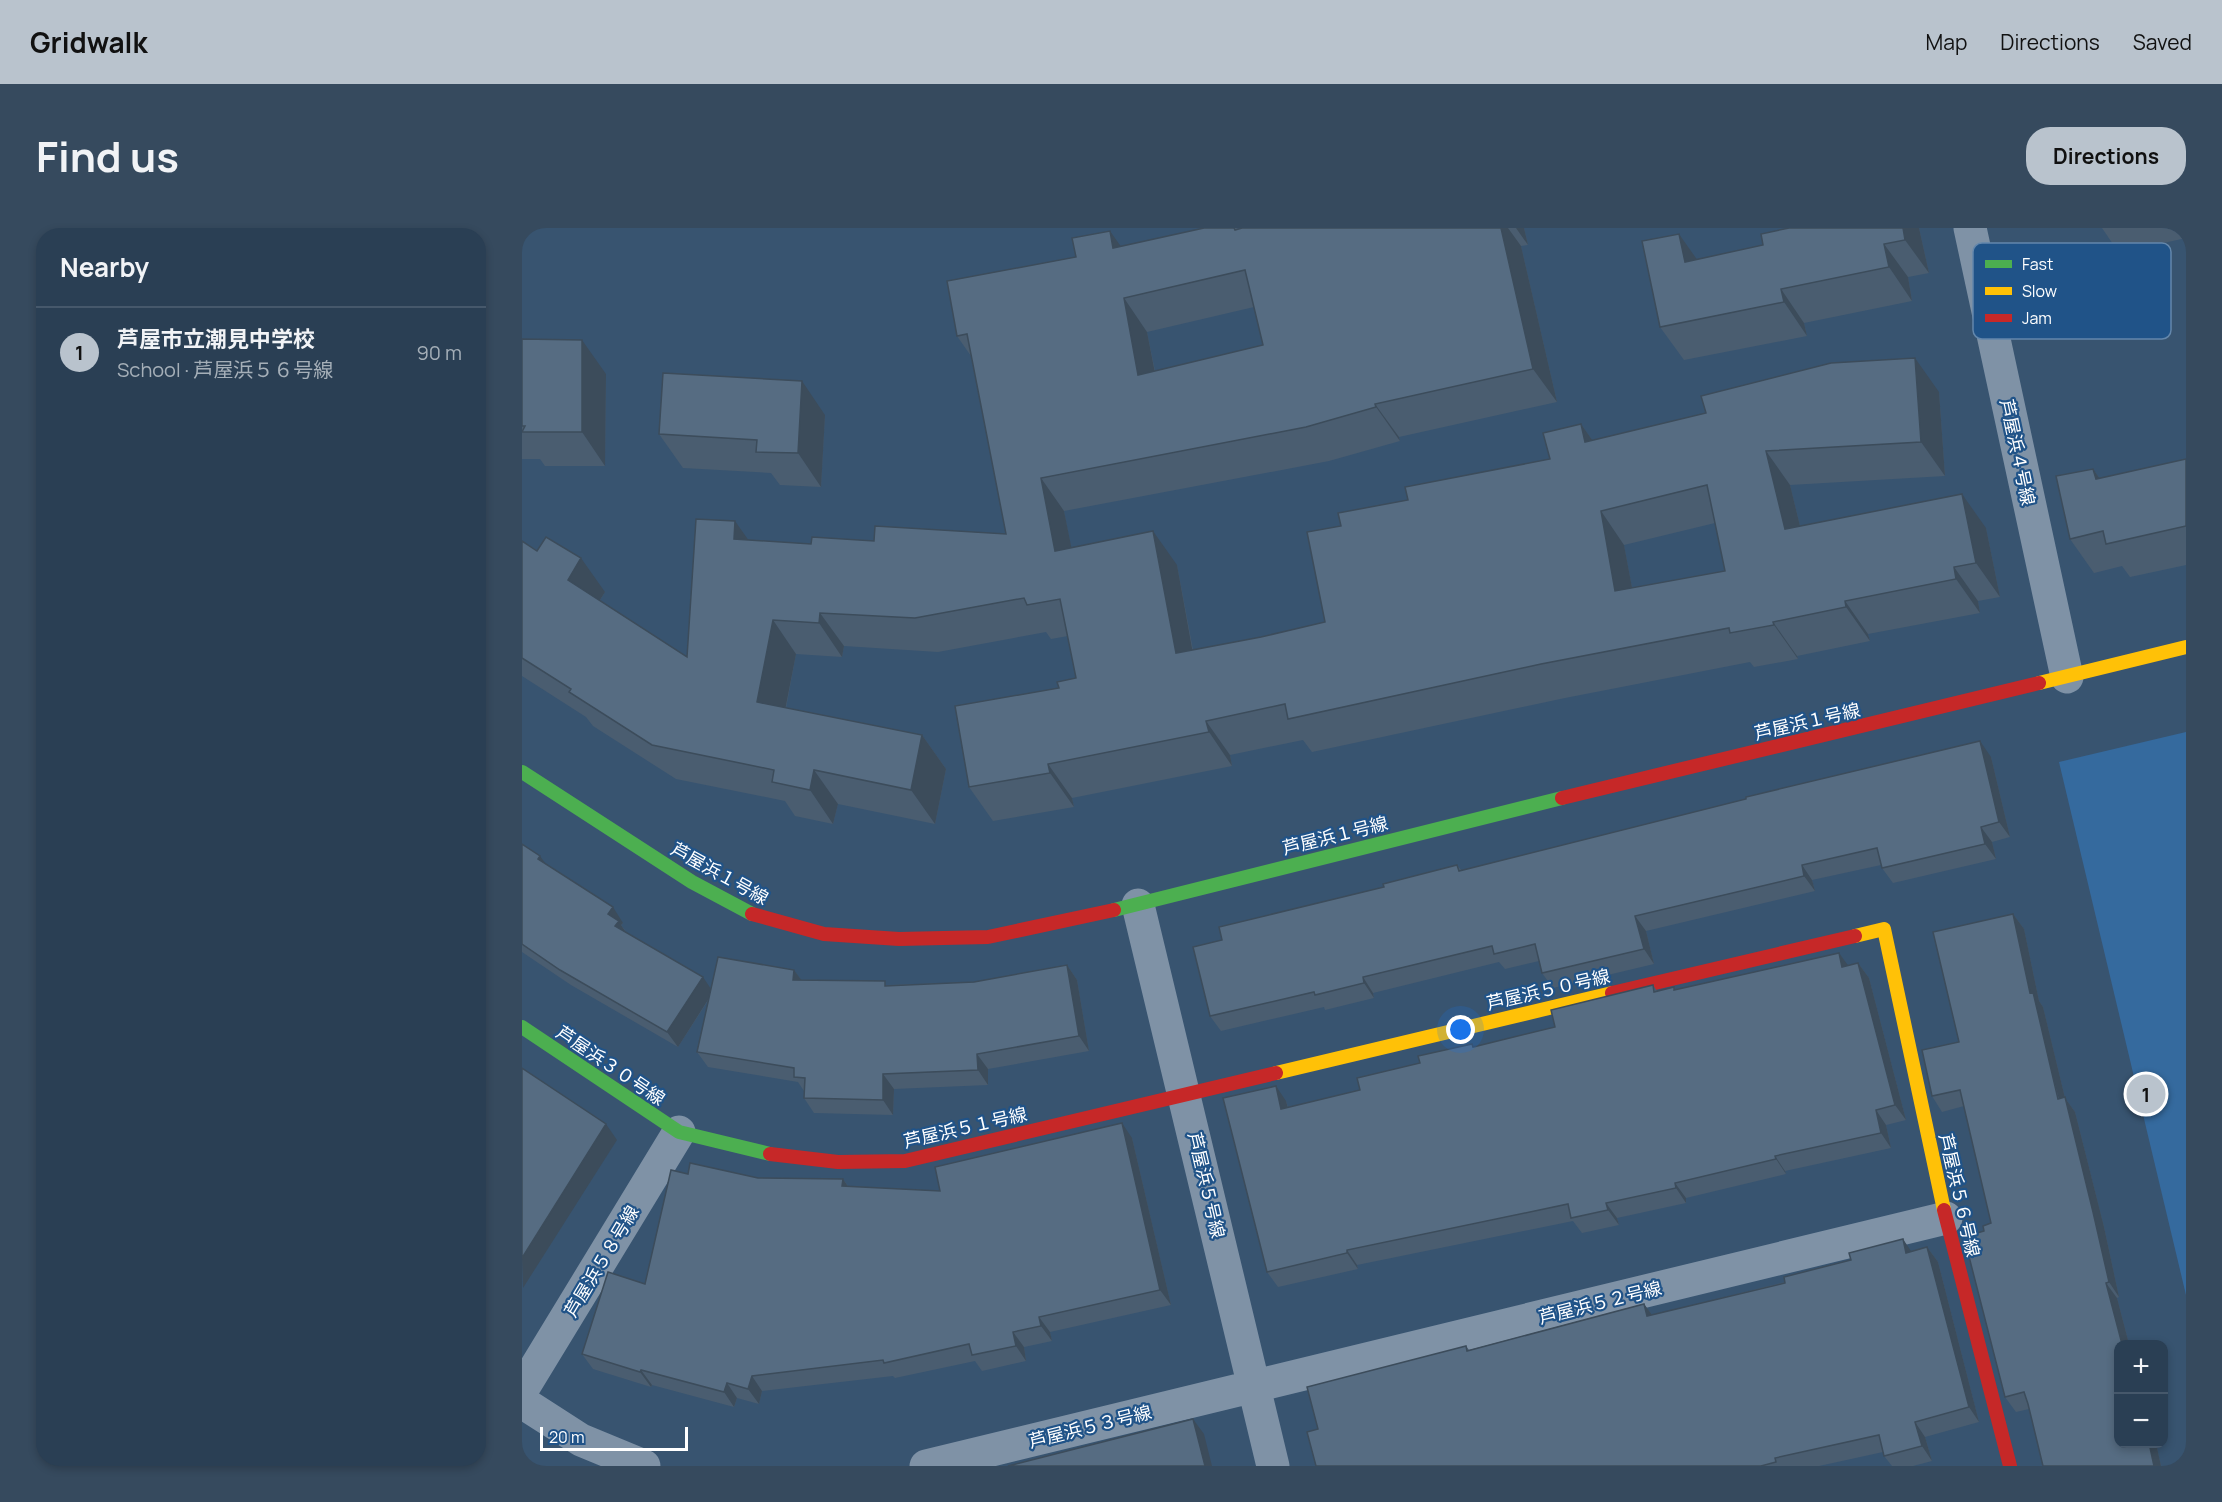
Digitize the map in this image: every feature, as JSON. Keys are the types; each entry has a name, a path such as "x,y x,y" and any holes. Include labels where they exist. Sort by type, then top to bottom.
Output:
{"street":[{"name":"芦屋浜４号線","path":"1970,228 1973,243"},
{"name":"芦屋浜４号線","path":"1994,339 2067,677"},
{"name":"芦屋浜１号線","path":"522,772 692,882 755,916 824,934 899,939 988,937 1138,905 1299,862 2186,647"},
{"name":"芦屋浜５号線","path":"1138,905 1273,1466"},
{"name":"芦屋浜５０号線","path":"1185,1093 1884,929"},
{"name":"芦屋浜５６号線","path":"1884,929 1946,1218 2010,1466"},
{"name":"芦屋浜３０号線","path":"522,1028 680,1132"},
{"name":"芦屋浜５１号線","path":"680,1132 769,1154 838,1162 905,1161 1185,1093"},
{"name":"芦屋浜５８号線","path":"522,1390 680,1132"},
{"name":"芦屋浜５２号線","path":"1254,1386 1946,1218"},
{"name":"芦屋浜５３号線","path":"926,1466 1254,1386"},
{"path":"522,1402 581,1440 644,1466"}],"shaded area":[{"path":"2186,732 2186,1295 2059,762"}],"building":[{"path":"1204,228 1234,228 1235,230 1242,228 1501,228 1533,369 1375,404 1376,407 1306,427 1041,478 1055,551 1153,531 1176,653 1325,622 1307,532 1341,526 1338,513 1408,500 1405,487 1550,459 1543,433 1581,424 1585,442 1706,413 1701,396 1831,363 1915,358 1921,442 1766,451 1785,529 1962,494 1976,563 1954,567 1956,579 1845,601 1846,607 1773,622 1774,625 1730,633 1729,628 1541,664 1288,719 1285,704 1206,721 1209,732 1048,764 1050,773 969,787 955,706 1059,688 1057,682 1076,678 1060,599 1027,605 1024,598 915,618 820,613 819,623 773,620 757,702 922,735 911,790 814,770 810,790 772,782 774,770 652,745 569,692 571,689 522,658 522,541 537,551 546,537 581,558 568,580 687,657 696,519 735,521 734,539 811,544 812,537 874,541 875,526 1006,534 967,334 957,336 947,281 1076,257 1072,238 1110,231 1113,248","holes":["1245,270 1263,345 1138,375 1124,298","1707,485 1725,571 1615,591 1601,511"]},
{"path":"1789,228 1903,228 1905,240 1884,244 1889,267 1781,289 1784,302 1660,327 1642,241 1679,234 1685,262 1763,245 1761,234"},
{"path":"522,339 582,340 582,432 522,432 525,426 522,426"},
{"path":"663,373 802,381 798,453 756,452 757,440 659,434"},
{"path":"2186,459 2186,526 2106,544 2103,531 2070,539 2056,476 2093,469 2096,479"},
{"path":"1980,741 1999,822 1981,827 1985,844 1882,868 1877,848 1802,865 1804,876 1635,916 1644,949 1542,973 1535,944 1494,954 1492,946 1363,977 1364,983 1210,1016 1193,947 1222,940 1219,927 1384,887 1383,884 1457,865 1459,871 1746,799 1746,797"},
{"path":"522,844 540,856 538,859 613,907 608,914 619,921 615,926 703,977 667,1032 560,970 522,944"},
{"path":"2013,914 2030,993 2033,992 2058,1099 2065,1097 2121,1340 2114,1340 2114,1448 2150,1448 2154,1466 2043,1466 2024,1392 2005,1397 1964,1237 1984,1231 1983,1226 1991,1223 1960,1090 1932,1096 1922,1050 1959,1042 1933,932"},
{"path":"1839,953 1842,967 1858,963 1895,1105 1876,1110 1881,1133 1775,1156 1776,1159 1675,1183 1676,1188 1606,1203 1608,1210 1571,1218 1568,1204 1347,1250 1347,1253 1267,1272 1223,1098 1276,1086 1281,1109 1360,1090 1357,1078 1420,1063 1418,1056 1472,1044 1473,1047 1555,1027 1551,1010 1653,985 1654,992 1674,987 1674,990"},
{"path":"718,957 794,970 793,980 885,981 885,986 974,982 1067,965 1079,1036 977,1054 978,1070 883,1074 883,1100 804,1098 805,1078 794,1077 794,1068 697,1052"},
{"path":"522,1068 606,1124 522,1258"},
{"path":"1122,1123 1160,1290 1039,1317 1041,1326 1013,1332 1016,1346 972,1355 969,1344 884,1363 883,1360 752,1376 748,1389 727,1383 724,1392 641,1370 640,1372 582,1354 608,1272 645,1284 671,1170 688,1174 690,1163 758,1178 843,1179 842,1186 940,1191 935,1167"},
{"path":"1903,1239 1906,1253 1927,1247 1969,1407 1915,1422 1922,1446 1884,1456 1879,1435 1775,1458 1776,1462 1761,1466 1316,1466 1307,1432 1318,1429 1307,1387 1466,1346 1467,1351 1644,1304 1647,1316 1785,1283 1784,1277 1851,1260 1849,1253"},
{"path":"1193,1419 1205,1466 1008,1466"}],"traffic: fast":[{"path":"522,772 692,882 752,914"},
{"path":"1114,910 1562,798"},
{"path":"522,1027 679,1132 770,1154"}],"traffic: slow":[{"path":"2039,683 2186,647"},
{"path":"1855,936 1884,929 1944,1210"},
{"path":"1276,1073 1612,993"}],"traffic: jam":[{"path":"1562,798 2039,683"},
{"path":"752,914 824,934 899,939 988,937 1114,910"},
{"path":"1612,993 1855,936"},
{"path":"770,1154 838,1162 905,1161 1276,1073"},
{"path":"1944,1210 2010,1466"}],"place":[{"name":"芦屋市立潮見中学校","path":"2146,1094"}]}
